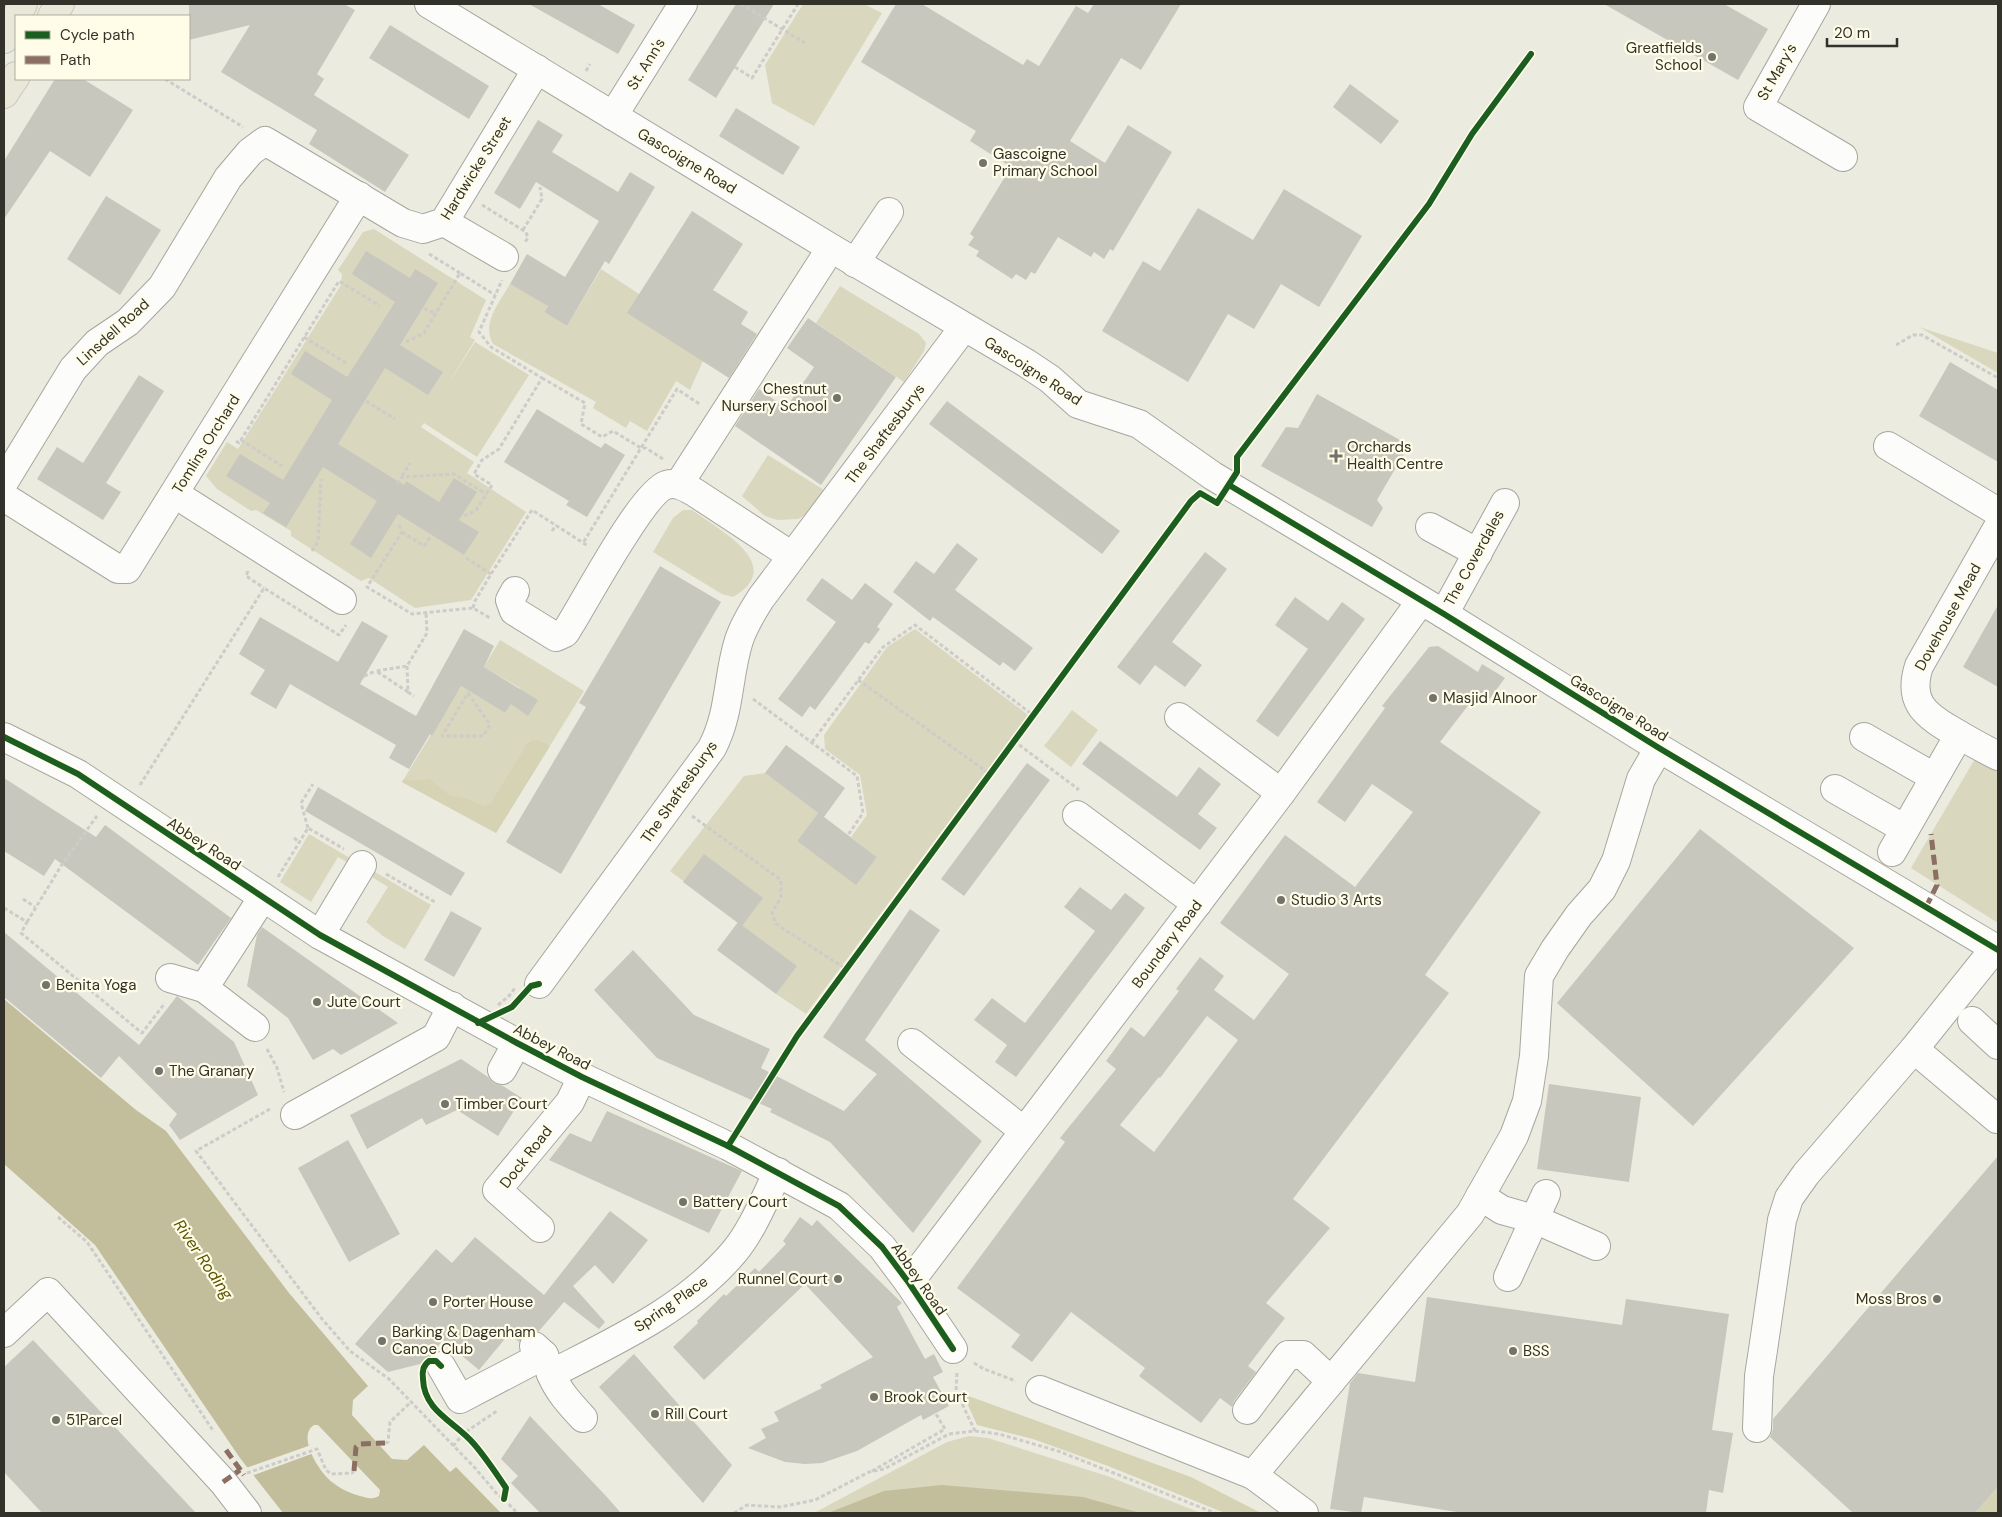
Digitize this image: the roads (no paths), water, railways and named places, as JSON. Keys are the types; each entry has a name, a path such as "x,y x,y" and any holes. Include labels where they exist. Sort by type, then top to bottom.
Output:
{"main road":[{"path":"17,15 23,4"},
{"path":"53,15 60,4"},
{"path":"4,39 15,19"},
{"path":"4,94 15,78"}],"street":[{"name":"Gascoigne Road","path":"429,4 1050,379 1078,404 1139,424 1205,471 1432,607 1659,748 1997,949"},
{"name":"St Mary's","path":"1816,4 1758,107 1843,157"},
{"name":"St. Ann's","path":"614,116 676,6"},
{"name":"Hardwicke Street","path":"265,141 403,223 423,229 444,222 537,69"},
{"name":"Linsdell Road","path":"4,482 73,369 98,343 128,322 162,287 228,178 250,152 265,141"},
{"name":"Tomlins Orchard","path":"4,497 118,569 127,569 359,196"},
{"path":"856,263 889,212"},
{"path":"444,222 509,260"},
{"path":"514,601 556,638 565,633 636,514 653,495 665,486 682,478 831,248"},
{"name":"The Shaftesburys","path":"530,982 673,802 712,748 721,732 726,713 739,642 746,623 760,598 964,327"},
{"path":"1888,446 1998,512"},
{"path":"682,478 694,492 792,556"},
{"path":"175,494 354,600"},
{"name":"The Coverdales","path":"1432,607 1478,553 1505,503"},
{"path":"1430,527 1478,553"},
{"name":"Dovehouse Mead","path":"1998,527 1932,642 1916,676 1914,686 1920,706 1934,720 1998,756"},
{"name":"Boundary Road","path":"909,1283 1281,793 1432,607"},
{"path":"1180,718 1281,793"},
{"path":"1892,852 1959,735"},
{"path":"1864,737 1934,778"},
{"name":"Abbey Road","path":"5,741 78,774 320,935 582,1077 728,1146 839,1206 882,1247 909,1283 953,1349"},
{"path":"1253,1474 1470,1214 1514,1136 1527,1101 1534,1056 1539,976 1579,915 1602,889 1616,861 1641,780 1659,748"},
{"path":"1835,789 1905,829"},
{"path":"1077,815 1197,904"},
{"path":"320,935 362,865"},
{"path":"204,988 263,898"},
{"path":"1757,1428 1760,1376 1785,1209 1795,1188 1997,949"},
{"path":"170,988 204,988 255,1027"},
{"path":"286,1107 436,1037 452,1006"},
{"path":"1972,1021 1998,1045"},
{"path":"502,1070 517,1043"},
{"path":"912,1043 1024,1131"},
{"path":"1914,1049 1997,1119 1998,1117"},
{"name":"Dock Road","path":"540,1228 497,1190 570,1102 582,1077"},
{"name":"Spring Place","path":"441,1366 460,1399 543,1358 618,1340 676,1305 712,1276 735,1251 756,1216 778,1172"},
{"path":"1508,1277 1546,1194"},
{"path":"1480,1196 1502,1210 1534,1219 1596,1246"},
{"path":"4,1333 48,1292 223,1482 247,1513"},
{"path":"1247,1410 1288,1354 1302,1355 1331,1381"},
{"path":"543,1358 555,1384 583,1418"},
{"path":"1040,1390 1253,1474 1304,1513"}],"water":[{"name":"River Roding","path":"4,999 136,1110 166,1131 289,1293 368,1386 353,1400 352,1415 392,1459 407,1460 424,1445 450,1472 456,1467 501,1513 283,1513 240,1458 95,1245 4,1164","holes":["314,1425 318,1425 380,1490 379,1496 370,1498 352,1494 339,1487 327,1477 316,1463 309,1445 309,1430"]},
{"path":"942,1485 1083,1497 1140,1513 828,1513 884,1491"}],"place":[{"name":"Greatfields School","path":"1712,57"},
{"name":"Gascoigne Primary School","path":"983,163"},
{"name":"Chestnut Nursery School","path":"837,398"},
{"name":"Orchards Health Centre","path":"1336,456"},
{"name":"Masjid Alnoor","path":"1433,698"},
{"name":"Studio 3 Arts","path":"1281,900"},
{"name":"Benita Yoga","path":"46,985"},
{"name":"Jute Court","path":"317,1002"},
{"name":"The Granary","path":"159,1071"},
{"name":"Timber Court","path":"445,1104"},
{"name":"Battery Court","path":"683,1202"},
{"name":"Runnel Court","path":"838,1279"},
{"name":"Moss Bros","path":"1937,1299"},
{"name":"Porter House","path":"433,1302"},
{"name":"Barking & Dagenham Canoe Club","path":"382,1341"},
{"name":"BSS","path":"1513,1351"},
{"name":"Brook Court","path":"874,1397"},
{"name":"Rill Court","path":"655,1414"},
{"name":"51Parcel","path":"56,1420"}]}
